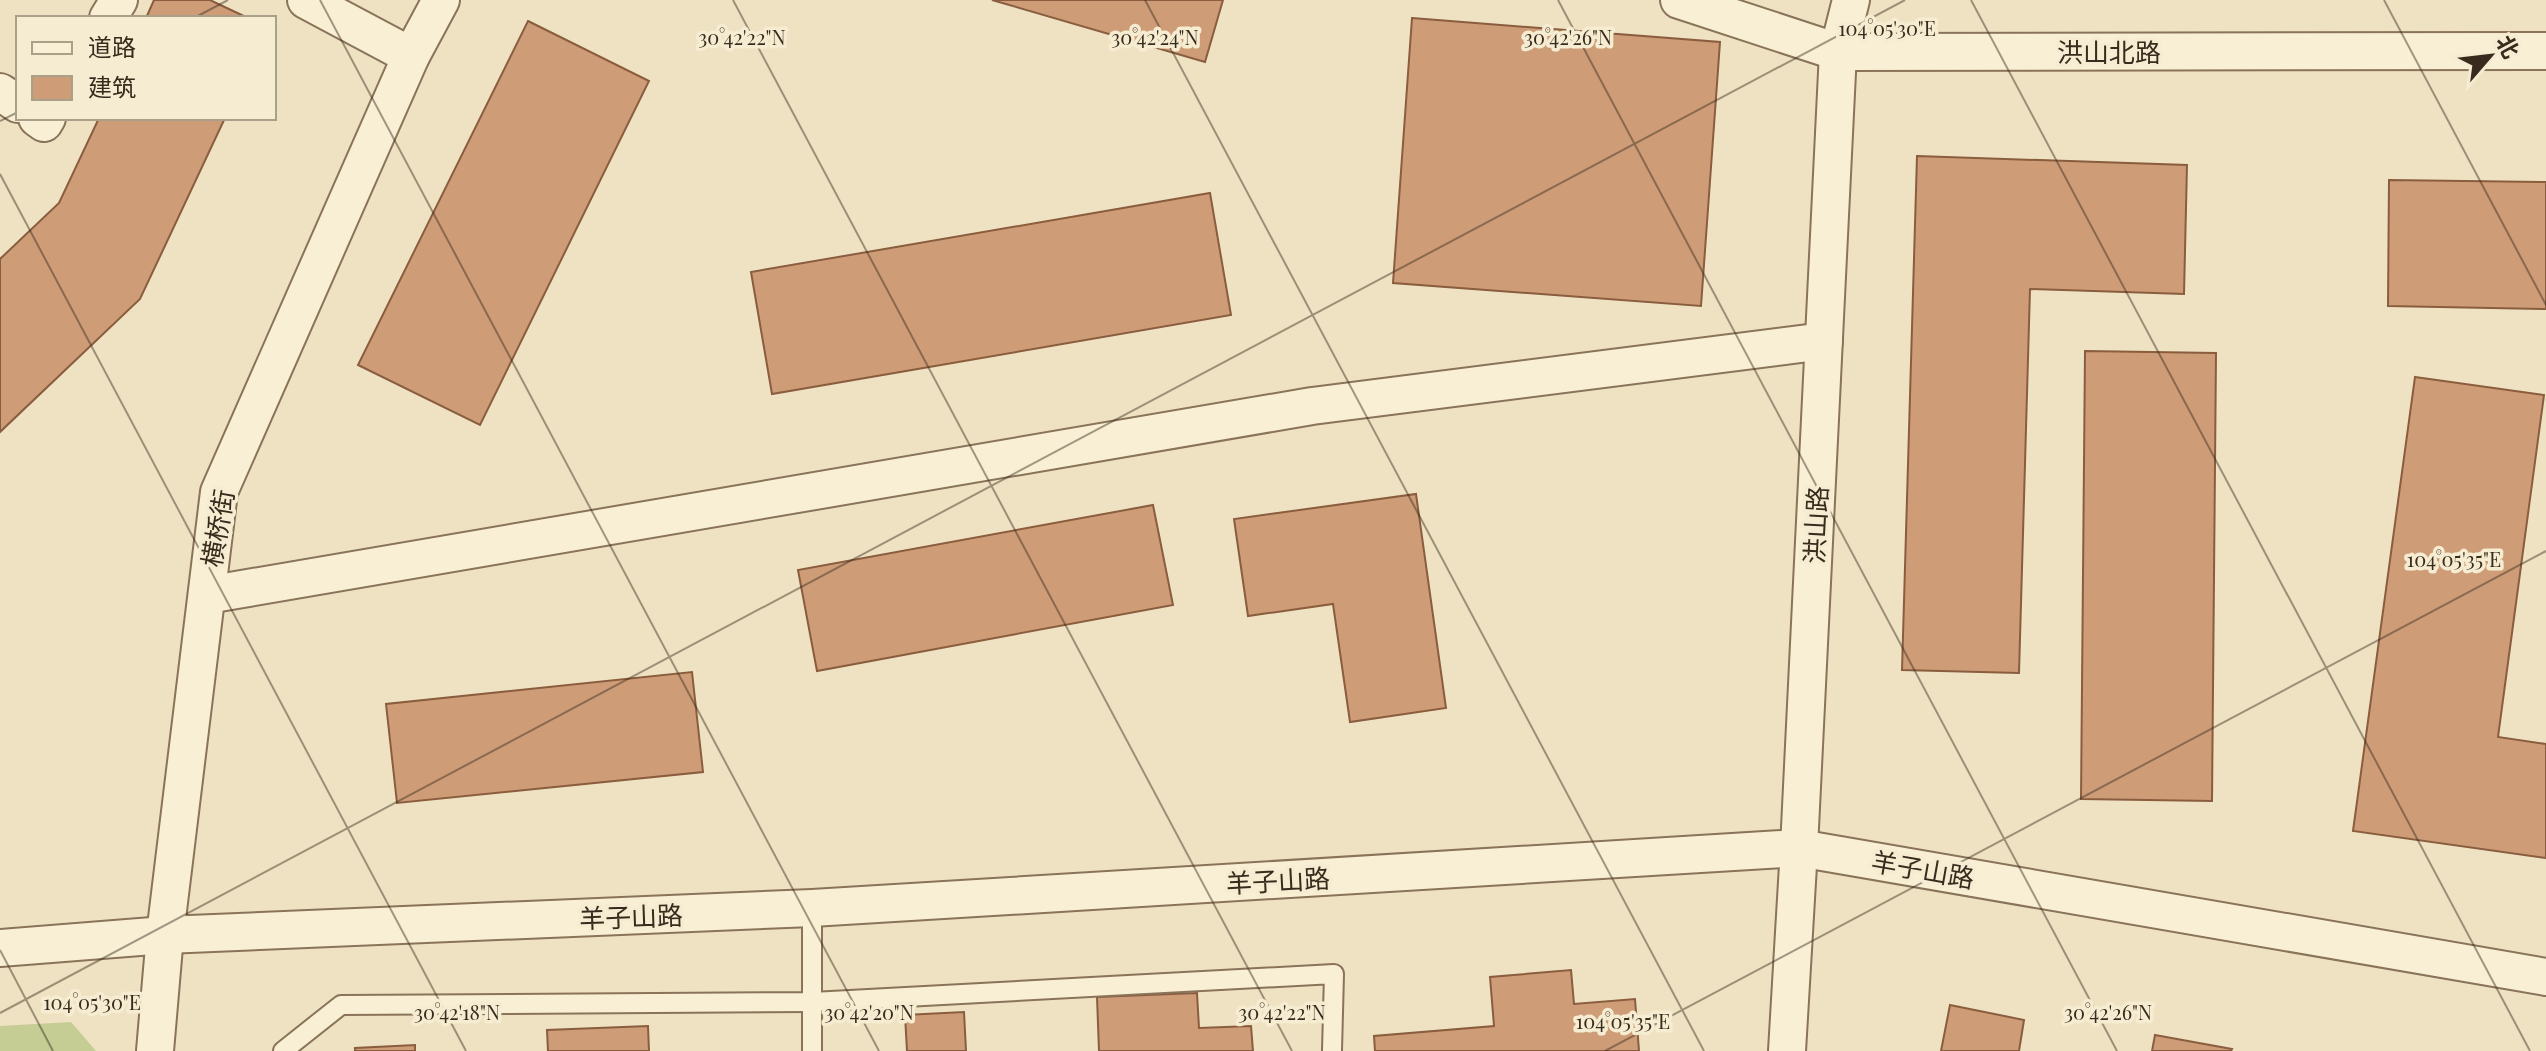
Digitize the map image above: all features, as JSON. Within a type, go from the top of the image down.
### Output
[{"type":"street","points":[[306,0],[411,56]]},
{"type":"street","name":"横桥街","points":[[155,1051],[165,935],[219,492],[411,56],[441,0]]},
{"type":"street","name":"洪山北路","points":[[1679,0],[1838,52],[2546,51]]},
{"type":"street","name":"洪山路","points":[[1787,1051],[1838,52],[1851,0]]},
{"type":"street","points":[[207,595],[1312,406],[1824,341]]},
{"type":"street","name":"羊子山路","points":[[0,948],[165,935],[812,908],[1799,848],[2546,977]]},
{"type":"lane","points":[[812,908],[812,1051]]},
{"type":"lane","points":[[283,1051],[341,1005],[812,1002],[1334,974],[1332,1051]]},
{"type":"green space","points":[[71,1022],[96,1051],[0,1051],[0,1026]]},
{"type":"building","points":[[154,0],[210,0],[244,16],[147,16]]},
{"type":"building","points":[[992,0],[1223,0],[1205,62]]},
{"type":"building","points":[[1412,18],[1720,42],[1701,306],[1393,283]]},
{"type":"building","points":[[528,21],[649,81],[480,425],[358,365]]},
{"type":"building","points":[[98,120],[224,120],[140,299],[0,432],[0,259],[59,203]]},
{"type":"building","points":[[1917,156],[2187,165],[2184,294],[2030,289],[2019,673],[1902,670]]},
{"type":"building","points":[[2389,180],[2546,182],[2546,309],[2388,306]]},
{"type":"building","points":[[1210,193],[1231,315],[772,394],[751,272]]},
{"type":"building","points":[[2085,351],[2216,353],[2212,801],[2081,799]]},
{"type":"building","points":[[2415,377],[2544,395],[2498,737],[2546,744],[2546,858],[2353,831]]},
{"type":"building","points":[[1416,494],[1446,708],[1350,722],[1333,604],[1248,616],[1234,519]]},
{"type":"building","points":[[1153,505],[1173,605],[817,671],[798,570]]},
{"type":"building","points":[[692,672],[703,772],[397,803],[386,704]]},
{"type":"building","points":[[1571,970],[1574,1004],[1635,999],[1639,1051],[1375,1051],[1374,1036],[1494,1026],[1490,977]]},
{"type":"building","points":[[1197,993],[1199,1028],[1251,1026],[1253,1051],[1099,1051],[1097,997]]},
{"type":"building","points":[[1950,1005],[2024,1020],[2019,1051],[1941,1051]]},
{"type":"building","points":[[964,1012],[966,1051],[907,1051],[905,1015]]},
{"type":"building","points":[[648,1026],[649,1051],[548,1051],[547,1030]]},
{"type":"building","points":[[2155,1035],[2232,1049],[2152,1051]]},
{"type":"building","points":[[415,1045],[415,1051],[355,1051],[355,1048]]}]
